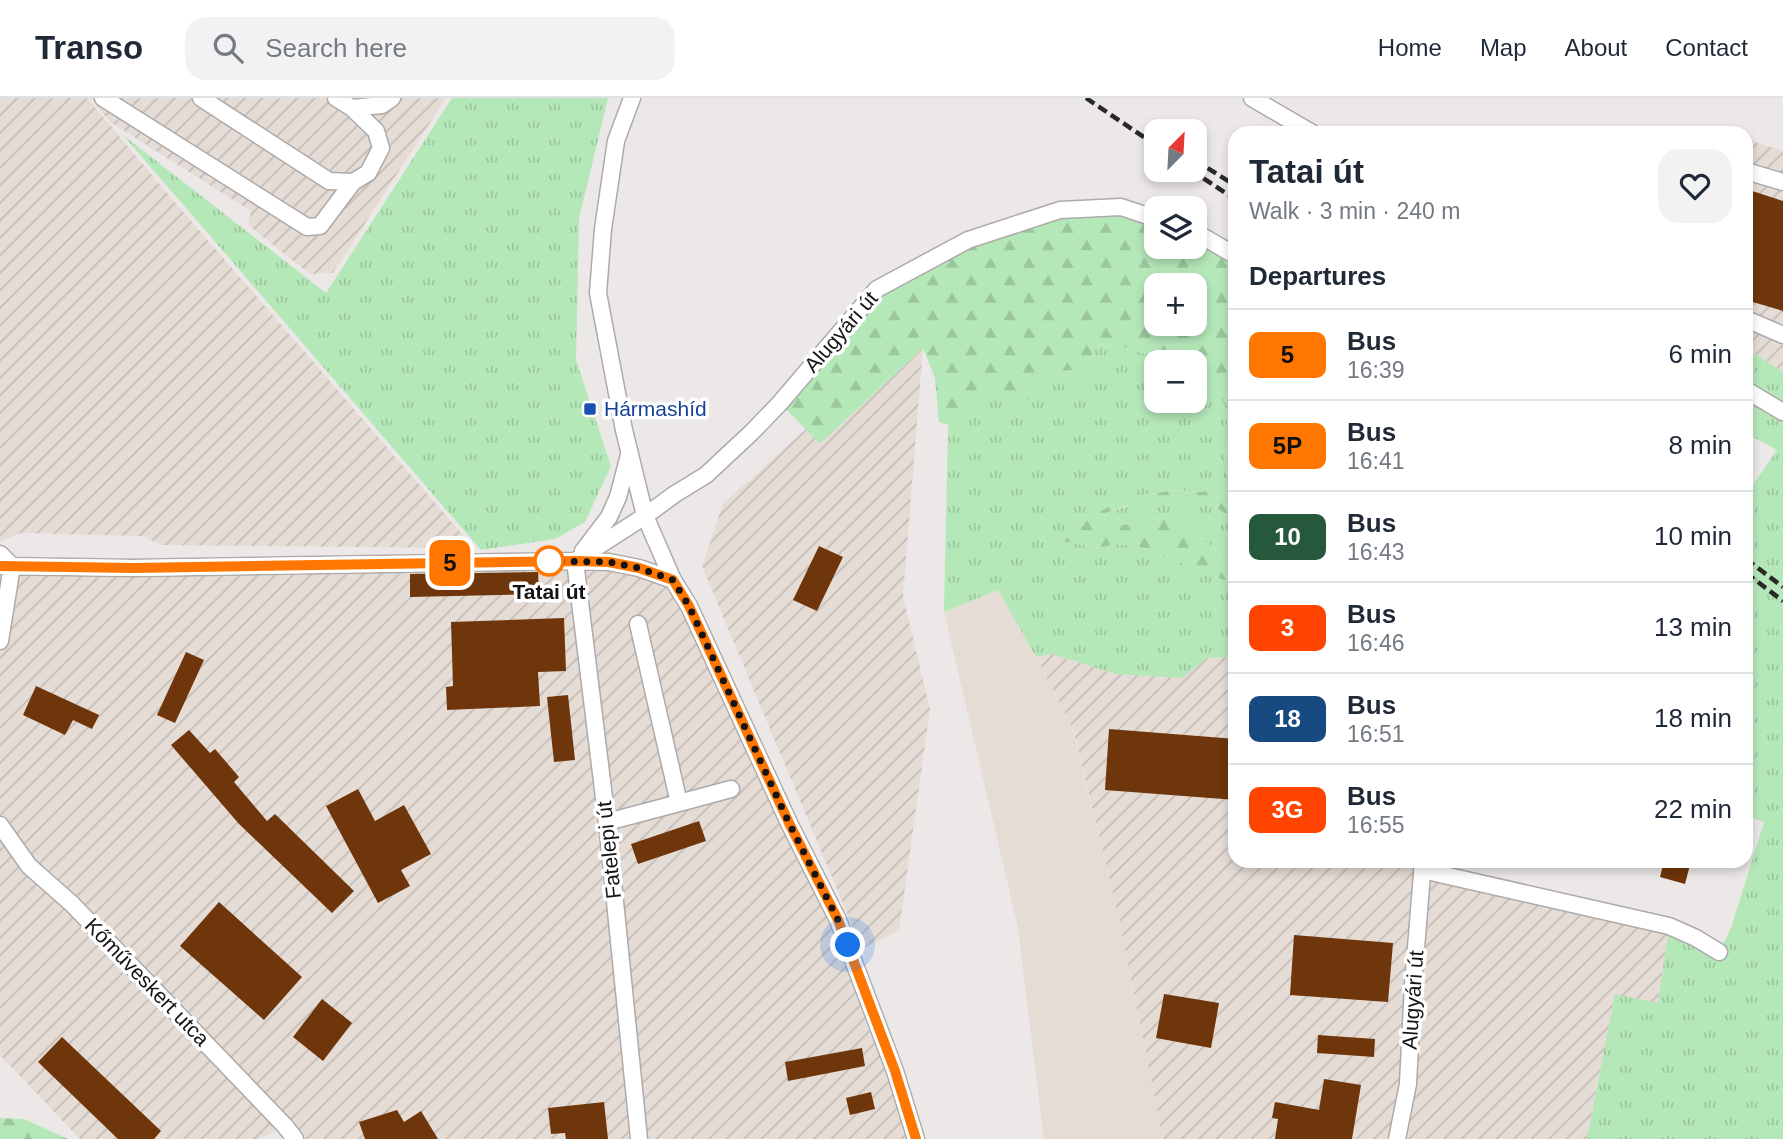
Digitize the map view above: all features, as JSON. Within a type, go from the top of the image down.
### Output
[{"type":"street","points":[[103,98],[307,227],[320,226],[352,182],[368,173],[382,148],[376,131],[352,108],[336,98]]},
{"type":"street","points":[[201,98],[329,181],[352,182]]},
{"type":"street","points":[[352,108],[382,106],[392,98]]},
{"type":"street","points":[[632,98],[615,141],[603,229],[598,293],[624,430],[645,516],[789,823],[838,920],[895,1071],[916,1139]]},
{"type":"street","points":[[1252,98],[1300,126]]},
{"type":"street","points":[[1753,173],[1783,182]]},
{"type":"street","name":"Alugyári út","points":[[576,561],[706,475],[780,403],[877,289],[968,240],[1060,210],[1121,207],[1144,215]]},
{"type":"street","points":[[1207,239],[1228,251]]},
{"type":"street","points":[[1753,322],[1783,335]]},
{"type":"street","points":[[1753,393],[1783,412]]},
{"type":"street","points":[[576,561],[609,517],[618,497],[630,450]]},
{"type":"street","points":[[0,554],[6,566],[0,642]]},
{"type":"street","points":[[6,566],[134,568],[576,561],[609,562],[639,568],[673,580]]},
{"type":"street","name":"Fatelepi út","points":[[576,561],[607,822],[639,1139]]},
{"type":"street","points":[[638,624],[679,803]]},
{"type":"street","points":[[607,822],[732,789]]},
{"type":"street","name":"Kőműveskert utca","points":[[0,825],[29,866],[72,904],[295,1139]]},
{"type":"street","name":"Alugyári út","points":[[1397,1139],[1408,1084],[1423,868]]},
{"type":"street","points":[[1435,868],[1669,926],[1719,952]]},
{"type":"shaded area","points":[[0,98],[87,98],[474,548],[160,545],[143,536],[20,533],[0,542]]},
{"type":"shaded area","points":[[90,98],[446,98],[333,273],[310,274],[248,225],[251,211],[110,122]]},
{"type":"shaded area","points":[[1753,141],[1783,151],[1783,372],[1753,353]]},
{"type":"shaded area","points":[[923,348],[903,596],[930,709],[899,930],[862,949],[702,566],[723,504],[806,429],[821,443]]},
{"type":"shaded area","points":[[575,561],[673,580],[838,920],[916,1139],[291,1139],[285,1126],[259,1139],[80,1139],[0,1055],[0,567]]},
{"type":"shaded area","points":[[998,590],[1072,727],[1120,923],[1163,1139],[1044,1139],[1018,928],[944,612]]},
{"type":"shaded area","points":[[1052,654],[1116,674],[1207,658],[1228,657],[1228,868],[1422,868],[1669,926],[1658,1003],[1615,995],[1587,1139],[1163,1139],[1120,923],[1073,728],[1036,657]]},
{"type":"green space","points":[[452,98],[608,98],[579,219],[576,360],[611,466],[585,522],[555,539],[481,550],[123,135],[326,293]]},
{"type":"green space","points":[[1121,207],[1144,215],[1144,259],[1207,259],[1207,239],[1228,252],[1228,430],[1225,405],[1213,385],[1207,381],[1207,350],[1144,350],[1144,353],[1118,345],[1095,346],[1086,375],[1070,370],[1040,375],[1035,394],[1019,407],[989,394],[962,403],[948,425],[939,422],[935,378],[923,348],[820,444],[780,403],[877,289],[925,262],[1060,210]]},
{"type":"green space","points":[[1118,345],[1144,353],[1144,413],[1207,413],[1207,381],[1213,385],[1225,405],[1228,443],[1224,461],[1225,487],[1202,492],[1176,490],[1130,497],[1101,511],[1064,536],[1035,538],[1045,542],[1069,542],[1098,548],[1115,544],[1137,546],[1228,579],[1228,657],[1207,658],[1182,678],[1116,674],[1052,654],[1036,657],[998,590],[944,612],[948,426],[961,403],[989,394],[1035,394],[1040,375],[1070,370],[1086,375],[1095,346]]},
{"type":"green space","points":[[1753,353],[1783,372],[1783,1139],[1587,1139],[1615,994],[1658,1003],[1669,926],[1720,952],[1732,925],[1750,868],[1753,868],[1753,857],[1764,822],[1753,818],[1753,485],[1777,450],[1753,437]]},
{"type":"green space","points":[[1228,443],[1228,515],[1194,494],[1132,501],[1106,513],[1104,520],[1126,525],[1161,517],[1185,520],[1202,539],[1228,559],[1228,579],[1137,546],[1115,544],[1098,548],[1031,538],[1064,536],[1101,511],[1129,497],[1176,490],[1202,492],[1224,487],[1224,461]]},
{"type":"green space","points":[[1194,494],[1228,515],[1228,559],[1202,539],[1184,520],[1161,517],[1119,525],[1104,521],[1106,513],[1127,506],[1132,501]]},
{"type":"green space","points":[[0,1118],[24,1119],[68,1139],[0,1139]]},
{"type":"building","points":[[1753,191],[1783,201],[1783,311],[1753,302]]},
{"type":"building","points":[[819,546],[843,557],[817,611],[793,600]]},
{"type":"building","points":[[538,572],[539,594],[410,597],[410,574]]},
{"type":"building","points":[[564,618],[566,671],[538,672],[540,706],[447,710],[446,687],[453,686],[451,622]]},
{"type":"building","points":[[186,652],[204,660],[175,723],[157,715]]},
{"type":"building","points":[[36,686],[99,715],[92,729],[73,720],[65,735],[23,715]]},
{"type":"building","points":[[568,695],[575,760],[554,762],[547,697]]},
{"type":"building","points":[[1109,729],[1228,738],[1228,799],[1105,790]]},
{"type":"building","points":[[189,730],[210,753],[215,749],[239,777],[234,782],[267,821],[275,814],[354,891],[332,913],[239,824],[171,745]]},
{"type":"building","points":[[358,789],[375,821],[404,805],[431,854],[401,870],[410,886],[378,903],[326,806]]},
{"type":"building","points":[[699,821],[706,841],[638,864],[631,844]]},
{"type":"building","points":[[1662,868],[1689,868],[1685,884],[1660,877]]},
{"type":"building","points":[[219,902],[302,977],[264,1020],[180,946]]},
{"type":"building","points":[[1294,935],[1393,943],[1388,1002],[1290,995]]},
{"type":"building","points":[[1164,994],[1219,1003],[1211,1048],[1156,1038]]},
{"type":"building","points":[[322,999],[352,1023],[323,1061],[293,1037]]},
{"type":"building","points":[[1318,1035],[1375,1039],[1374,1057],[1317,1053]]},
{"type":"building","points":[[62,1037],[161,1131],[154,1139],[118,1139],[38,1062]]},
{"type":"building","points":[[862,1048],[865,1066],[788,1081],[785,1062]]},
{"type":"building","points":[[1324,1079],[1361,1085],[1352,1139],[1275,1139],[1278,1119],[1272,1118],[1275,1102],[1319,1110]]},
{"type":"building","points":[[871,1092],[875,1109],[850,1115],[846,1098]]},
{"type":"building","points":[[604,1102],[608,1139],[566,1139],[565,1133],[551,1134],[548,1108]]},
{"type":"building","points":[[397,1110],[404,1122],[421,1111],[438,1139],[365,1139],[359,1122]]},
{"type":"railway","points":[[1086,98],[1144,137]]},
{"type":"railway","points":[[1208,168],[1228,181]]},
{"type":"railway","points":[[1208,181],[1228,195]]},
{"type":"railway","points":[[1753,564],[1783,587]]},
{"type":"railway","points":[[1753,578],[1783,601]]},
{"type":"bus line","name":"5","points":[[0,566],[134,568],[576,561],[609,562],[639,568],[673,580],[689,606],[789,823],[838,920],[895,1071],[916,1139]]},
{"type":"place","name":"Hármashíd","points":[[590,409]]},
{"type":"place","name":"Tatai út","points":[[549,561]]},
{"type":"route","points":[[549,561],[609,562],[639,568],[673,580],[689,606],[848,945]]}]
